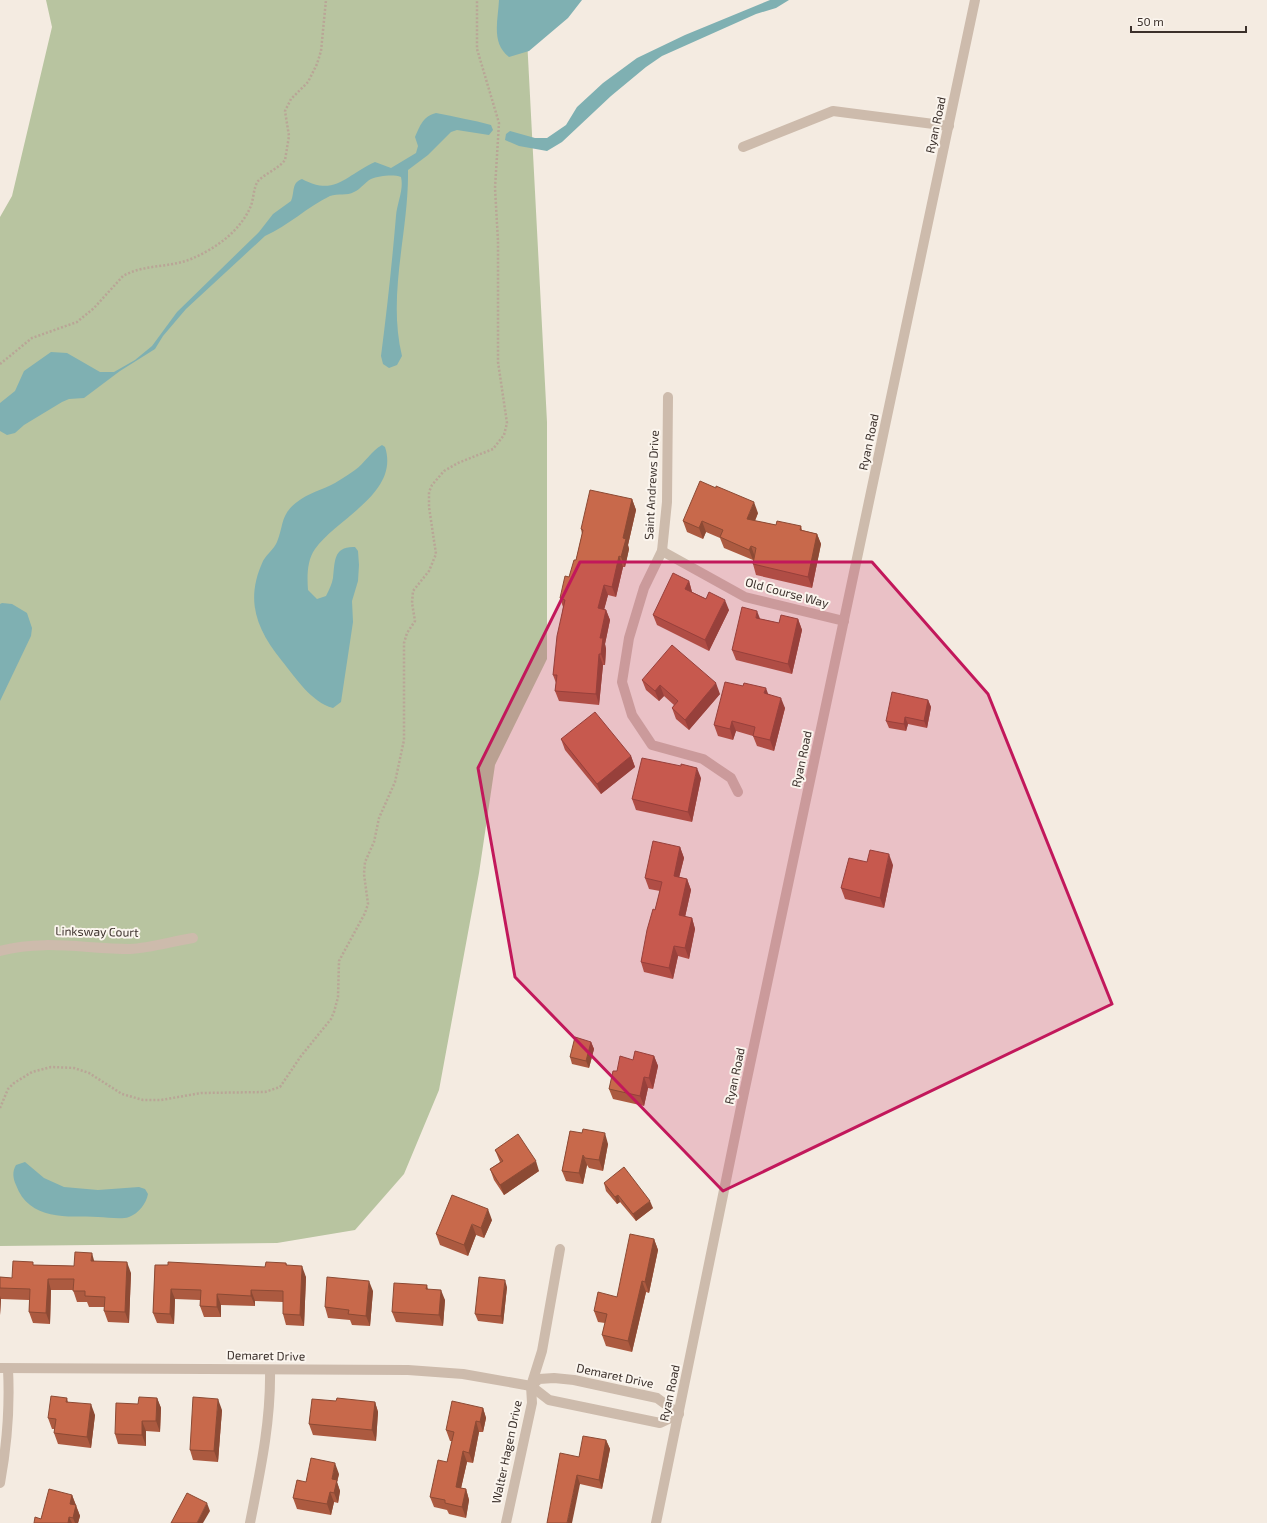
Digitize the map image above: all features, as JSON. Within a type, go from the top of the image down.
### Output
[{"type":"street","name":"Ryan Road","points":[[656,1523],[975,0]]},
{"type":"street","points":[[743,147],[833,111],[949,126]]},
{"type":"street","name":"Saint Andrews Drive","points":[[668,397],[667,502],[662,551],[644,588],[629,638],[622,682],[632,715],[652,745],[703,759],[731,778],[738,792]]},
{"type":"street","name":"Old Course Way","points":[[662,551],[745,597],[844,621]]},
{"type":"street","name":"Linksway Court","points":[[0,951],[20,946],[57,944],[131,949],[193,938]]},
{"type":"street","name":"Walter Hagen Drive","points":[[506,1523],[532,1402],[531,1386],[542,1351],[560,1248]]},
{"type":"street","points":[[0,1483],[8,1430],[10,1398],[4,1369]]},
{"type":"street","name":"Demaret Drive","points":[[4,1369],[408,1370],[463,1374],[531,1386],[549,1400],[660,1423],[678,1414],[657,1398],[574,1380],[554,1378],[539,1380],[531,1386]]},
{"type":"street","points":[[250,1523],[266,1443],[269,1415],[270,1370]]},
{"type":"path","points":[[0,364],[32,338],[77,322],[87,315],[123,276],[136,270],[189,260],[211,249],[229,236],[238,226],[250,208],[258,182],[285,160],[289,136],[285,111],[291,100],[308,82],[317,64],[321,51],[326,0]]},
{"type":"path","points":[[0,1108],[8,1089],[14,1083],[32,1072],[51,1068],[74,1068],[89,1073],[122,1094],[143,1100],[161,1100],[201,1093],[251,1093],[276,1089],[283,1084],[301,1056],[331,1019],[338,997],[339,962],[365,913],[368,904],[364,862],[374,842],[379,818],[395,782],[402,755],[404,740],[404,642],[407,633],[415,621],[412,603],[413,591],[429,571],[435,559],[436,549],[429,507],[430,492],[435,480],[444,471],[458,463],[493,449],[504,436],[507,423],[498,362],[498,241],[495,188],[499,123],[478,49],[477,0]]},
{"type":"highlighted area","points":[[580,562],[872,562],[988,694],[1112,1004],[723,1191],[515,977],[478,768]]},
{"type":"green space","points":[[46,0],[525,0],[547,422],[547,659],[495,765],[479,873],[439,1090],[404,1174],[355,1230],[277,1243],[0,1246],[0,217],[12,196],[52,27]]},
{"type":"water","points":[[499,0],[582,0],[568,18],[529,51],[509,57],[503,51],[498,38],[497,24]]},
{"type":"water","points":[[770,0],[789,0],[776,8],[756,14],[662,56],[646,67],[611,96],[562,142],[547,151],[519,146],[505,140],[506,134],[510,131],[535,138],[547,138],[566,125],[577,107],[603,83],[637,58],[685,35]]},
{"type":"water","points":[[436,113],[491,125],[493,130],[489,135],[457,130],[451,132],[428,155],[408,170],[397,310],[398,333],[402,356],[397,365],[389,368],[383,364],[381,356],[396,216],[402,182],[401,177],[398,176],[382,176],[371,179],[359,189],[351,193],[330,196],[322,200],[282,227],[265,236],[186,309],[163,336],[155,349],[120,371],[84,398],[69,399],[62,402],[24,425],[15,433],[7,435],[0,431],[0,403],[15,391],[24,371],[51,352],[67,353],[100,372],[114,372],[135,360],[152,346],[177,312],[259,232],[273,214],[291,201],[296,183],[302,179],[313,184],[323,186],[332,185],[348,178],[375,162],[391,168],[416,153],[418,146],[415,137],[422,122],[428,116]]},
{"type":"water","points":[[382,445],[385,447],[387,463],[383,478],[375,491],[364,504],[325,538],[312,553],[309,563],[308,590],[317,599],[326,596],[328,592],[333,580],[336,556],[339,552],[348,547],[355,547],[358,551],[358,581],[352,601],[353,622],[341,702],[333,708],[318,701],[304,689],[273,649],[260,626],[256,614],[254,601],[255,589],[263,561],[276,545],[283,520],[288,511],[306,496],[335,483],[355,470]]},
{"type":"water","points":[[0,604],[12,604],[27,613],[32,628],[31,636],[0,701]]},
{"type":"water","points":[[25,1162],[44,1178],[64,1187],[98,1190],[139,1187],[145,1189],[148,1194],[147,1198],[139,1211],[125,1218],[74,1217],[40,1211],[30,1205],[22,1197],[14,1180],[13,1175],[16,1165]]},
{"type":"building","points":[[700,481],[754,502],[747,519],[776,525],[777,521],[801,526],[800,530],[817,534],[808,577],[753,564],[756,548],[751,546],[749,550],[720,537],[723,530],[702,521],[699,528],[683,521]]},
{"type":"building","points":[[590,490],[632,499],[623,538],[626,539],[621,557],[619,556],[612,587],[604,585],[598,608],[606,610],[600,638],[603,638],[601,654],[599,654],[596,694],[555,691],[557,675],[553,675],[557,636],[565,600],[560,598],[565,576],[569,577],[574,560],[576,560]]},
{"type":"building","points":[[673,573],[689,581],[685,589],[706,599],[709,592],[725,600],[705,640],[653,615]]},
{"type":"building","points":[[742,607],[757,611],[756,618],[779,623],[781,615],[798,619],[788,664],[732,650]]},
{"type":"building","points":[[672,645],[716,683],[685,720],[672,708],[678,701],[660,685],[655,691],[642,680]]},
{"type":"building","points":[[725,682],[743,686],[744,683],[766,688],[764,693],[781,698],[770,740],[753,736],[755,727],[732,721],[730,729],[714,725]]},
{"type":"building","points":[[892,692],[928,700],[924,721],[905,717],[904,724],[886,721]]},
{"type":"building","points":[[595,712],[631,756],[597,784],[561,739]]},
{"type":"building","points":[[642,758],[697,768],[688,812],[632,799]]},
{"type":"building","points":[[653,841],[680,847],[674,876],[687,879],[679,915],[692,918],[685,948],[674,946],[669,968],[641,962],[647,930],[653,909],[655,910],[662,882],[645,878]]},
{"type":"building","points":[[870,850],[889,854],[880,898],[841,888],[849,858],[867,862]]},
{"type":"building","points":[[575,1037],[591,1042],[586,1061],[570,1057]]},
{"type":"building","points":[[635,1051],[654,1056],[649,1078],[644,1077],[640,1096],[609,1089],[613,1071],[617,1071],[620,1056],[633,1060]]},
{"type":"building","points":[[583,1129],[605,1133],[599,1160],[585,1158],[583,1155],[579,1173],[562,1171],[570,1131],[582,1133]]},
{"type":"building","points":[[518,1134],[536,1161],[500,1185],[490,1169],[503,1161],[495,1150]]},
{"type":"building","points":[[624,1167],[650,1201],[633,1214],[618,1195],[615,1197],[604,1183]]},
{"type":"building","points":[[452,1195],[488,1209],[481,1228],[472,1224],[464,1245],[436,1234]]},
{"type":"building","points":[[630,1234],[654,1239],[645,1282],[642,1281],[628,1341],[602,1335],[607,1314],[594,1311],[598,1292],[617,1297]]},
{"type":"building","points":[[75,1252],[92,1253],[91,1261],[127,1262],[125,1312],[104,1311],[105,1297],[85,1296],[85,1291],[73,1291],[74,1279],[48,1279],[46,1313],[29,1312],[30,1289],[0,1288],[0,1277],[12,1278],[13,1261],[33,1262],[33,1265],[74,1266]]},
{"type":"building","points":[[168,1262],[265,1267],[266,1262],[286,1263],[286,1265],[302,1266],[300,1315],[283,1314],[283,1291],[251,1290],[251,1296],[217,1294],[217,1307],[200,1306],[201,1290],[171,1289],[170,1314],[153,1313],[155,1265],[168,1265]]},
{"type":"building","points":[[327,1277],[369,1281],[366,1316],[348,1314],[349,1310],[325,1307]]},
{"type":"building","points":[[479,1277],[505,1280],[501,1316],[475,1314]]},
{"type":"building","points":[[394,1283],[427,1285],[426,1289],[441,1290],[439,1315],[392,1312]]},
{"type":"building","points":[[51,1396],[67,1398],[66,1402],[91,1404],[87,1437],[54,1433],[56,1419],[48,1418]]},
{"type":"building","points":[[139,1397],[157,1398],[156,1421],[142,1421],[142,1435],[115,1434],[116,1403],[138,1404]]},
{"type":"building","points":[[193,1397],[218,1399],[214,1451],[190,1450]]},
{"type":"building","points":[[337,1398],[375,1402],[372,1430],[309,1424],[312,1399],[336,1401]]},
{"type":"building","points":[[452,1401],[483,1408],[480,1422],[476,1421],[469,1453],[463,1451],[456,1487],[466,1489],[462,1507],[445,1503],[445,1500],[430,1497],[438,1460],[447,1462],[454,1432],[446,1430]]},
{"type":"building","points":[[583,1436],[606,1440],[599,1480],[577,1475],[567,1523],[547,1523],[560,1453],[579,1457]]},
{"type":"building","points":[[311,1458],[335,1463],[332,1479],[337,1480],[334,1493],[330,1492],[327,1504],[293,1498],[297,1480],[306,1482]]},
{"type":"building","points":[[49,1489],[72,1495],[70,1504],[76,1505],[73,1518],[69,1517],[68,1523],[34,1523],[35,1517],[41,1519]]},
{"type":"building","points":[[187,1493],[207,1503],[197,1523],[171,1523]]}]
